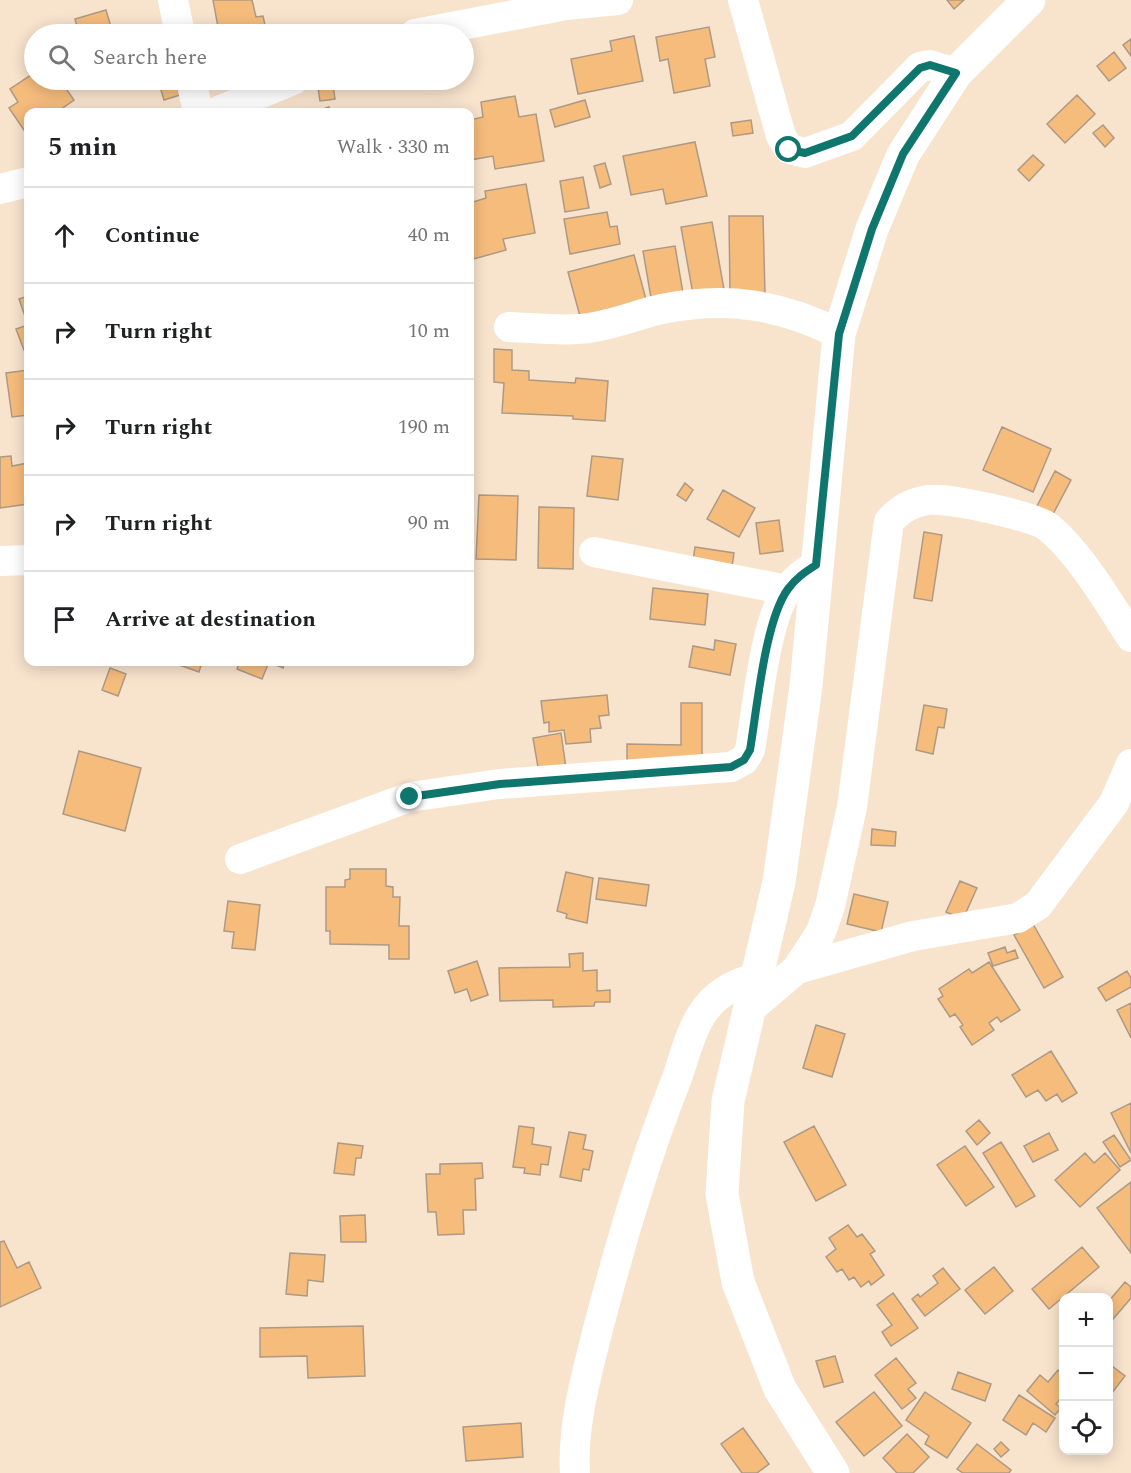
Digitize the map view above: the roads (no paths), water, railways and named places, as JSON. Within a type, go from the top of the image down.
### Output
[{"type":"street","points":[[173,0],[178,24]]},
{"type":"street","points":[[467,24],[566,5],[618,0]]},
{"type":"street","points":[[743,0],[781,136],[789,150],[805,153],[852,136],[920,68],[930,65],[956,73]]},
{"type":"street","points":[[833,1473],[780,1389],[738,1282],[722,1194],[728,1101],[779,882],[806,686],[839,334],[872,229],[903,154],[956,73],[1029,0]]},
{"type":"street","points":[[192,90],[197,108]]},
{"type":"street","points":[[226,108],[269,90]]},
{"type":"street","points":[[0,189],[24,183]]},
{"type":"street","points":[[508,327],[594,328],[663,309],[711,304],[763,305],[805,317],[839,334]]},
{"type":"street","points":[[797,969],[820,932],[830,906],[852,807],[889,521],[904,506],[931,499],[1017,514],[1047,526],[1092,577],[1131,637]]},
{"type":"street","points":[[594,552],[787,590]]},
{"type":"street","points":[[0,561],[24,560]]},
{"type":"street","points":[[240,859],[410,797],[500,784],[731,767],[744,760],[750,750],[774,615],[787,590],[798,576],[816,565]]},
{"type":"street","points":[[754,993],[797,969],[913,936],[1018,918],[1038,905],[1114,802],[1131,764]]},
{"type":"street","points":[[575,1473],[573,1447],[588,1370],[613,1270],[659,1123],[701,1015],[724,991],[738,982],[754,993]]}]
